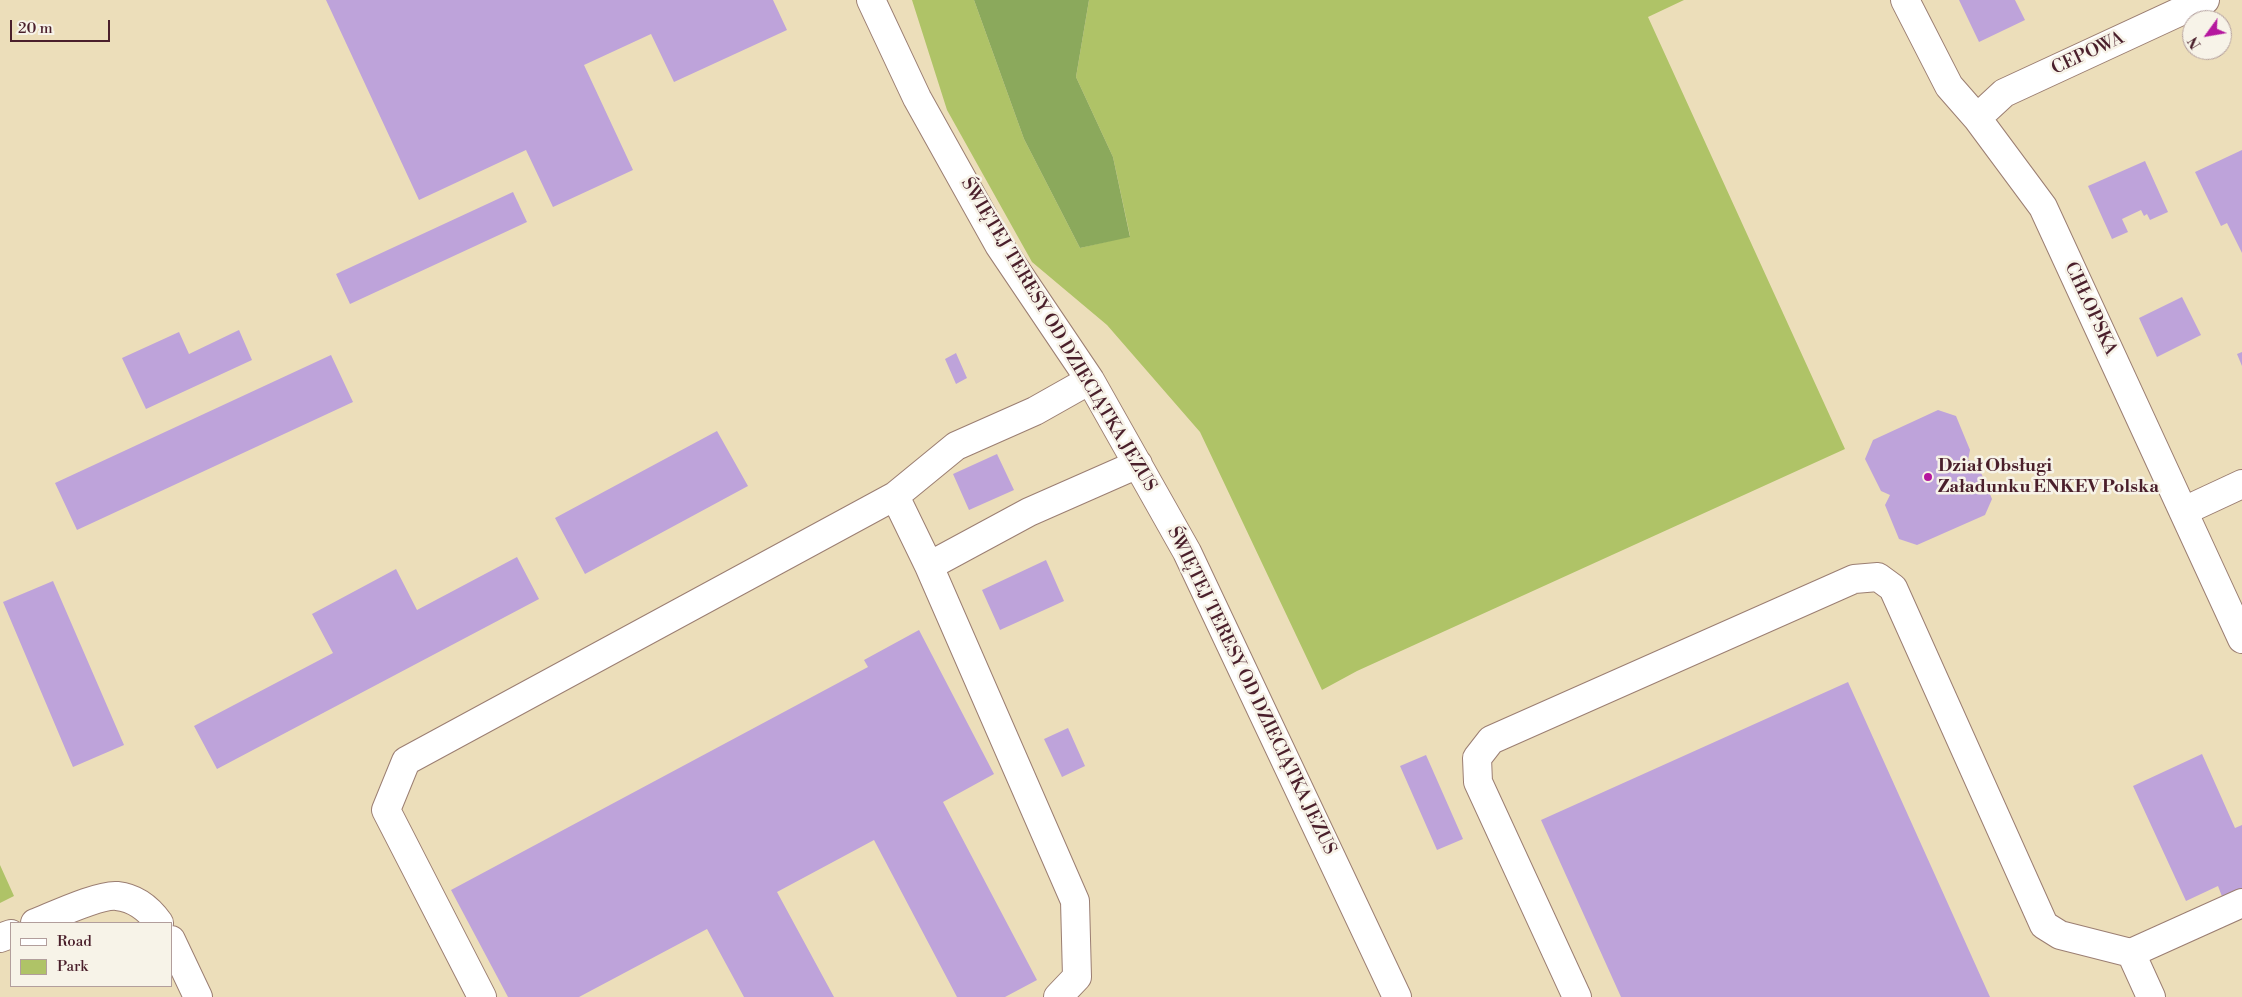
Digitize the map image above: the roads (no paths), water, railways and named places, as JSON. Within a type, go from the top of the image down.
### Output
[{"type":"street","name":"ŚWIĘTEJ TERESY OD DZIECIĄTKA JEZUS","points":[[871,0],[918,98],[999,245],[1090,380],[1187,552],[1397,997]]},
{"type":"street","name":"CHŁOPSKA","points":[[1905,0],[1949,86],[1977,118],[2043,207],[2242,639]]},
{"type":"street","name":"CEPOWA","points":[[1977,118],[2004,93],[2205,0]]},
{"type":"street","points":[[482,997],[386,810],[406,761],[895,496],[956,446],[1035,411],[1090,380]]},
{"type":"street","points":[[929,566],[1029,512],[1138,464]]},
{"type":"street","points":[[2184,511],[2242,484]]},
{"type":"street","points":[[895,496],[929,566],[1075,901],[1077,976],[1058,997]]},
{"type":"street","points":[[1577,997],[1478,782],[1477,758],[1491,740],[1854,579],[1878,577],[1893,588],[2044,925],[2060,934],[2131,953],[2242,903]]},
{"type":"street","points":[[37,922],[79,904],[116,895],[140,903],[158,922]]},
{"type":"street","points":[[172,942],[198,997]]},
{"type":"street","points":[[2131,953],[2151,997]]},
{"type":"place","name":"Dział Obsługi Załadunku ENKEV Polska","points":[[1928,477]]}]
